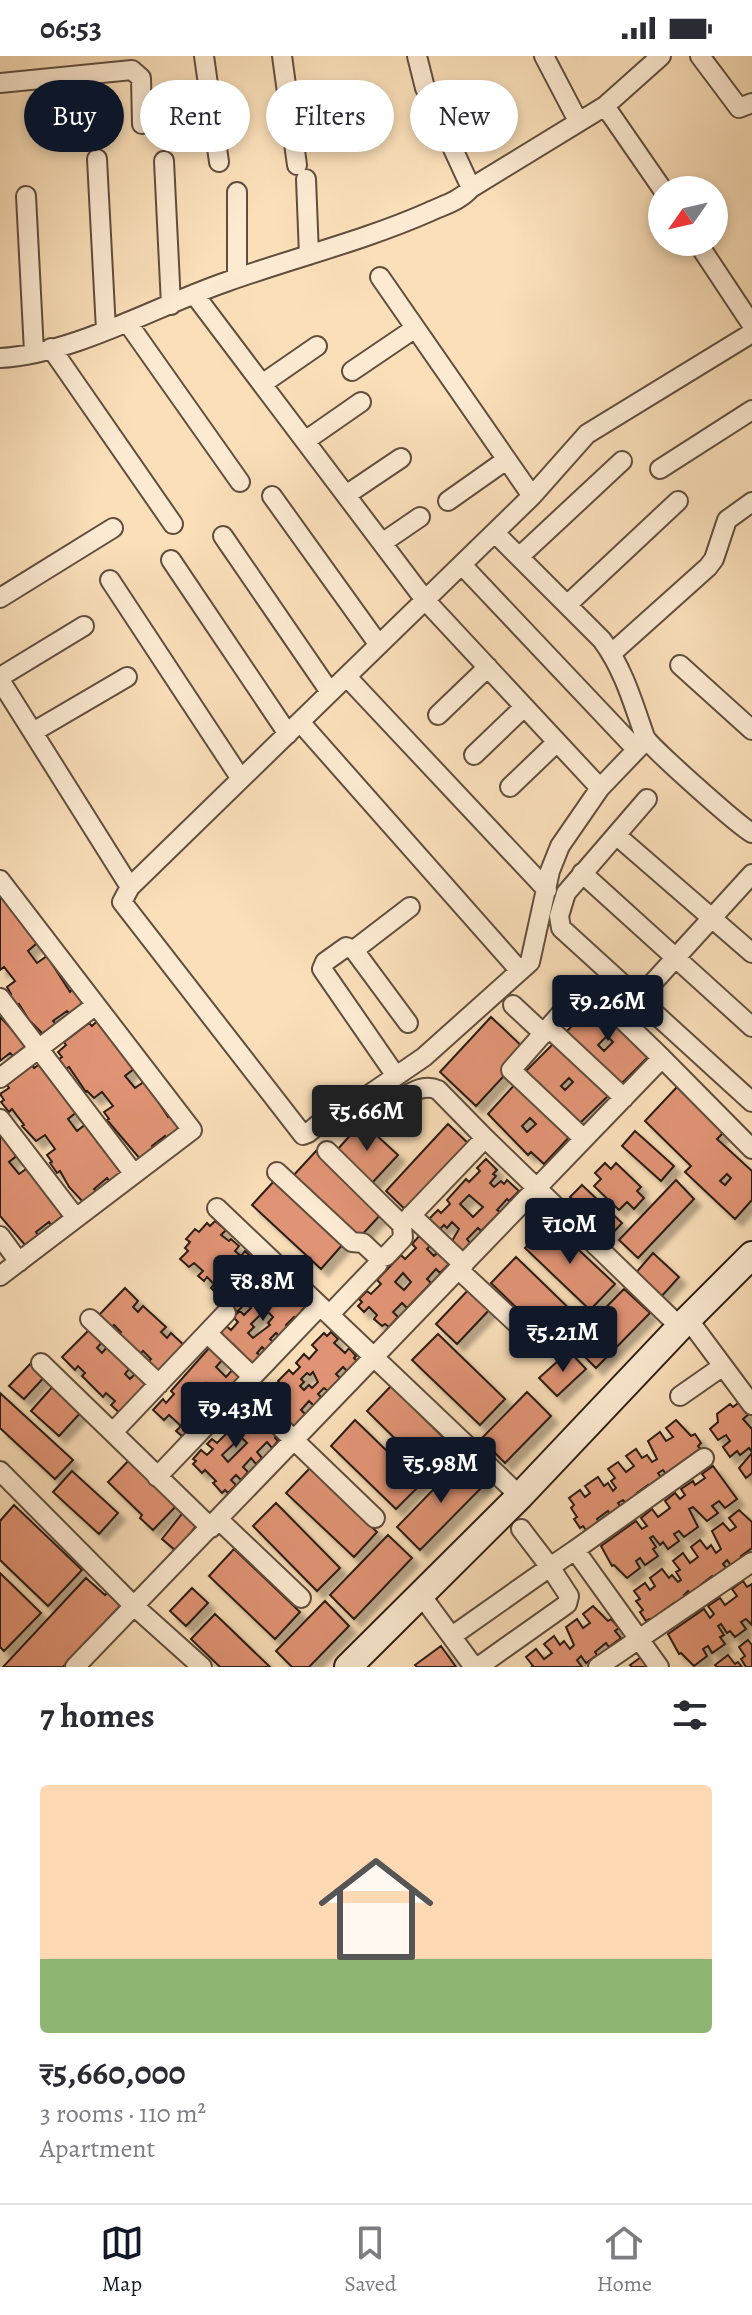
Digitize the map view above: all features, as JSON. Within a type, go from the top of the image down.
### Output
[{"type":"street","points":[[204,56],[219,162]]},
{"type":"street","points":[[282,56],[285,80]]},
{"type":"street","points":[[417,56],[425,88],[471,188]]},
{"type":"street","points":[[544,56],[578,121]]},
{"type":"street","points":[[0,358],[43,350],[106,330],[237,278],[409,220],[464,197],[471,188],[605,106],[661,56]]},
{"type":"street","points":[[700,56],[739,108],[752,103]]},
{"type":"street","points":[[0,83],[132,70],[141,80]]},
{"type":"street","points":[[605,106],[653,176]]},
{"type":"street","points":[[297,152],[309,255]]},
{"type":"street","points":[[97,159],[106,330]]},
{"type":"street","points":[[164,161],[171,305]]},
{"type":"street","points":[[237,192],[237,278]]},
{"type":"street","points":[[26,196],[43,350],[173,524]]},
{"type":"street","points":[[706,256],[752,325]]},
{"type":"street","points":[[380,277],[532,496]]},
{"type":"street","points":[[194,294],[425,600],[600,788]]},
{"type":"street","points":[[127,322],[240,482]]},
{"type":"street","points":[[352,371],[414,329]]},
{"type":"street","points":[[495,533],[612,653],[638,713],[641,745],[600,788],[560,846],[530,962],[424,1057],[351,1107],[332,1113],[303,1135],[122,902],[130,887],[495,533],[587,434],[752,333]]},
{"type":"street","points":[[262,384],[317,346]]},
{"type":"street","points":[[305,441],[361,402]]},
{"type":"street","points":[[660,469],[752,410]]},
{"type":"street","points":[[346,495],[401,458]]},
{"type":"street","points":[[448,501],[506,460]]},
{"type":"street","points":[[519,557],[622,461]]},
{"type":"street","points":[[272,496],[379,645]]},
{"type":"street","points":[[567,605],[678,501]]},
{"type":"street","points":[[612,653],[708,567],[714,559],[727,520],[752,502]]},
{"type":"street","points":[[382,543],[420,517]]},
{"type":"street","points":[[0,598],[113,528]]},
{"type":"street","points":[[223,536],[330,692]]},
{"type":"street","points":[[171,560],[294,728],[520,971]]},
{"type":"street","points":[[462,565],[641,745],[752,833]]},
{"type":"street","points":[[110,580],[241,779]]},
{"type":"street","points":[[84,626],[0,678],[130,887]]},
{"type":"street","points":[[680,665],[752,730]]},
{"type":"street","points":[[438,715],[488,667]]},
{"type":"street","points":[[33,732],[127,677]]},
{"type":"street","points":[[347,677],[547,890]]},
{"type":"street","points":[[474,755],[524,707]]},
{"type":"street","points":[[510,787],[557,742]]},
{"type":"street","points":[[647,799],[566,893],[559,916],[561,928],[752,1102]]},
{"type":"street","points":[[616,835],[752,953]]},
{"type":"street","points":[[582,873],[752,1027]]},
{"type":"street","points":[[638,999],[750,878]]},
{"type":"street","points":[[0,880],[192,1130],[0,1276]]},
{"type":"street","points":[[354,950],[410,907]]},
{"type":"street","points":[[396,1076],[323,973],[325,962],[346,947],[354,950],[408,1023]]},
{"type":"street","points":[[584,1139],[511,1070],[572,1001],[591,991],[752,1149]]},
{"type":"street","points":[[0,998],[134,1174]]},
{"type":"street","points":[[0,1078],[96,1005]]},
{"type":"street","points":[[513,1005],[624,1098]]},
{"type":"street","points":[[75,1667],[662,1058]]},
{"type":"street","points":[[376,1125],[413,1091],[432,1087],[438,1090],[538,1189],[684,1323],[751,1403]]},
{"type":"street","points":[[0,1119],[76,1218]]},
{"type":"street","points":[[277,1172],[352,1242],[363,1243],[379,1258],[386,1256],[403,1238],[407,1220],[485,1138]]},
{"type":"street","points":[[327,1151],[462,1267],[529,1335]]},
{"type":"street","points":[[217,1208],[520,1496]]},
{"type":"street","points":[[0,1236],[19,1262]]},
{"type":"street","points":[[348,1667],[520,1496],[752,1255]]},
{"type":"street","points":[[157,1477],[247,1383],[378,1264]]},
{"type":"street","points":[[113,1432],[226,1313]]},
{"type":"street","points":[[90,1319],[159,1384]]},
{"type":"street","points":[[207,1333],[295,1440],[375,1518]]},
{"type":"street","points":[[41,1363],[157,1477],[301,1598]]},
{"type":"street","points":[[680,1396],[723,1366]]},
{"type":"street","points":[[452,1636],[704,1458]]},
{"type":"street","points":[[0,1471],[134,1606],[202,1667]]},
{"type":"street","points":[[421,1595],[476,1667],[567,1604],[569,1596],[521,1529]]},
{"type":"street","points":[[575,1550],[659,1667]]},
{"type":"street","points":[[598,1667],[752,1562]]},
{"type":"building","points":[[0,895],[37,943],[28,951],[37,963],[47,956],[70,992],[73,989],[83,1003],[70,1014],[67,1011],[53,1021],[56,1024],[43,1034],[9,995],[7,987],[15,981],[4,967],[0,970]]},
{"type":"building","points":[[597,1001],[650,1055],[621,1084],[566,1032]],"holes":[[[607,1036],[613,1042],[604,1051],[598,1045]]]},
{"type":"building","points":[[0,1017],[27,1045],[0,1061]]},
{"type":"building","points":[[491,1017],[527,1051],[476,1106],[440,1072]]},
{"type":"building","points":[[98,1020],[135,1068],[125,1076],[135,1088],[145,1081],[168,1117],[171,1114],[181,1129],[152,1146],[154,1149],[141,1160],[107,1120],[104,1112],[113,1106],[102,1092],[94,1098],[86,1092],[69,1067],[66,1069],[59,1059],[62,1057],[58,1052],[66,1045],[64,1042]]},
{"type":"building","points":[[557,1040],[610,1094],[580,1123],[567,1110],[565,1113],[526,1071]],"holes":[[[569,1078],[573,1082],[565,1090],[561,1086]]]},
{"type":"building","points":[[41,1063],[78,1111],[68,1119],[77,1131],[87,1123],[100,1139],[97,1142],[124,1171],[110,1182],[107,1178],[94,1189],[97,1192],[83,1202],[60,1171],[57,1173],[50,1163],[47,1155],[55,1149],[45,1135],[36,1141],[12,1109],[9,1112],[1,1102],[4,1100],[0,1094],[9,1088],[7,1085],[32,1065],[34,1068]]},
{"type":"building","points":[[517,1082],[573,1133],[544,1164],[531,1152],[528,1155],[488,1114]],"holes":[[[530,1118],[536,1124],[527,1132],[522,1126]]]},
{"type":"building","points":[[677,1087],[723,1133],[717,1139],[752,1171],[752,1200],[735,1219],[685,1172],[691,1166],[645,1121]],"holes":[[[727,1174],[731,1178],[725,1185],[720,1181]]]},
{"type":"building","points":[[362,1122],[398,1155],[372,1183],[337,1150]]},
{"type":"building","points":[[448,1124],[473,1148],[410,1214],[386,1191]]},
{"type":"building","points":[[635,1131],[674,1166],[661,1181],[622,1146]]},
{"type":"building","points":[[0,1132],[19,1154],[9,1162],[19,1174],[29,1167],[52,1203],[55,1200],[65,1214],[36,1232],[38,1235],[25,1245],[0,1216]]},
{"type":"building","points":[[316,1151],[383,1212],[358,1239],[292,1177]]},
{"type":"building","points":[[486,1159],[497,1170],[490,1183],[494,1187],[507,1180],[519,1191],[509,1201],[507,1199],[497,1210],[500,1212],[481,1231],[478,1228],[467,1239],[470,1243],[463,1251],[452,1241],[459,1229],[452,1222],[447,1228],[444,1225],[440,1229],[429,1219],[450,1204],[447,1200],[466,1179],[469,1182],[480,1171],[477,1168]],"holes":[[[469,1195],[483,1207],[473,1217],[460,1204]]]},
{"type":"building","points":[[605,1163],[611,1169],[616,1163],[641,1187],[637,1191],[644,1198],[634,1209],[627,1202],[619,1210],[594,1186],[601,1179],[595,1173]]},
{"type":"building","points":[[275,1180],[344,1243],[321,1269],[252,1205]]},
{"type":"building","points":[[676,1180],[694,1199],[638,1258],[619,1240]]},
{"type":"building","points":[[582,1185],[622,1223],[610,1236],[570,1197]]},
{"type":"building","points":[[215,1221],[226,1230],[221,1235],[239,1246],[235,1251],[241,1256],[245,1251],[254,1260],[250,1264],[257,1270],[261,1266],[272,1276],[259,1290],[254,1285],[247,1292],[252,1296],[237,1312],[226,1302],[230,1298],[222,1291],[218,1295],[207,1277],[204,1281],[198,1276],[203,1271],[194,1263],[189,1267],[180,1259],[188,1251],[185,1248],[190,1242],[186,1239],[195,1229],[199,1232],[207,1223],[210,1226]]},
{"type":"building","points":[[549,1222],[615,1284],[590,1310],[525,1248]]},
{"type":"building","points":[[421,1234],[432,1244],[427,1249],[434,1256],[440,1250],[452,1261],[440,1273],[436,1269],[427,1279],[431,1283],[407,1308],[402,1303],[393,1312],[398,1317],[389,1327],[385,1324],[382,1326],[374,1319],[377,1315],[369,1307],[364,1312],[358,1306],[362,1302],[359,1299],[367,1291],[371,1294],[381,1284],[377,1280],[401,1255],[405,1259],[416,1248],[412,1244]],"holes":[[[403,1273],[411,1282],[404,1290],[395,1282]]]},
{"type":"building","points":[[653,1253],[679,1277],[660,1298],[634,1275]]},
{"type":"building","points":[[516,1257],[581,1320],[556,1346],[491,1283]]},
{"type":"building","points":[[277,1278],[288,1288],[279,1298],[286,1305],[295,1296],[306,1306],[302,1310],[306,1314],[298,1322],[294,1317],[286,1325],[291,1330],[282,1339],[276,1333],[270,1339],[276,1345],[268,1353],[262,1347],[257,1353],[263,1358],[255,1366],[252,1363],[248,1367],[239,1358],[243,1354],[233,1344],[229,1348],[221,1339],[224,1336],[220,1331],[225,1325],[231,1330],[238,1322],[233,1317],[240,1311],[244,1315],[251,1308],[246,1304],[253,1296],[258,1302],[267,1293],[262,1288],[271,1279],[274,1282]],"holes":[[[268,1312],[273,1317],[268,1323],[270,1325],[253,1338],[248,1333],[254,1327],[251,1324],[260,1315],[263,1317]]]},
{"type":"building","points":[[471,1287],[492,1307],[457,1344],[436,1324]]},
{"type":"building","points":[[125,1288],[138,1301],[133,1307],[138,1312],[143,1306],[166,1327],[161,1332],[167,1338],[171,1333],[187,1348],[160,1375],[147,1363],[151,1359],[143,1351],[139,1355],[118,1335],[121,1332],[114,1325],[111,1328],[98,1316]]},
{"type":"building","points":[[624,1289],[650,1313],[596,1368],[571,1343]]},
{"type":"building","points":[[89,1330],[102,1342],[97,1348],[102,1353],[107,1347],[129,1369],[125,1374],[130,1379],[135,1374],[150,1389],[124,1417],[111,1405],[115,1401],[106,1393],[103,1397],[82,1376],[85,1373],[78,1366],[75,1370],[62,1357]]},
{"type":"building","points":[[331,1332],[338,1339],[334,1343],[345,1353],[349,1348],[357,1361],[347,1371],[343,1367],[336,1374],[340,1378],[328,1391],[324,1388],[318,1394],[321,1397],[314,1406],[309,1401],[301,1410],[306,1415],[294,1427],[291,1424],[288,1426],[281,1420],[286,1414],[273,1406],[268,1411],[262,1405],[266,1400],[263,1397],[271,1388],[277,1393],[283,1386],[278,1381],[289,1370],[293,1374],[300,1367],[296,1363],[304,1354],[309,1359],[317,1350],[312,1345],[324,1333],[327,1336]],"holes":[[[313,1372],[318,1382],[304,1390],[300,1386],[304,1382],[301,1379],[307,1373],[310,1375]]]},
{"type":"building","points":[[438,1334],[505,1399],[480,1425],[412,1360]]},
{"type":"building","points":[[210,1347],[223,1359],[216,1367],[226,1377],[234,1368],[245,1379],[189,1442],[176,1431],[181,1426],[169,1415],[164,1420],[153,1410],[163,1399],[166,1403],[174,1394],[171,1391]],"holes":[[[206,1383],[211,1388],[202,1405],[198,1402],[191,1410],[186,1405],[193,1397],[189,1393],[196,1386],[200,1389]]]},
{"type":"building","points":[[569,1351],[586,1369],[557,1396],[539,1378]]},
{"type":"building","points":[[35,1359],[49,1372],[24,1399],[9,1386]]},
{"type":"building","points":[[55,1384],[83,1410],[59,1436],[31,1411]]},
{"type":"building","points":[[391,1386],[455,1449],[431,1474],[367,1411]]},
{"type":"building","points":[[527,1392],[551,1416],[505,1463],[481,1439]]},
{"type":"building","points":[[0,1393],[73,1460],[55,1479],[0,1428]]},
{"type":"building","points":[[741,1401],[750,1413],[743,1419],[752,1429],[752,1452],[749,1448],[740,1455],[737,1451],[730,1457],[723,1447],[730,1441],[726,1435],[718,1440],[710,1429],[718,1422],[717,1414],[730,1404],[733,1407]]},
{"type":"building","points":[[251,1405],[260,1414],[255,1420],[264,1429],[270,1423],[279,1433],[275,1438],[278,1441],[272,1448],[267,1442],[257,1452],[262,1458],[256,1464],[251,1458],[243,1467],[248,1472],[241,1480],[236,1475],[231,1480],[236,1485],[228,1493],[225,1490],[222,1493],[205,1470],[202,1473],[193,1464],[196,1461],[193,1459],[201,1450],[207,1455],[213,1449],[207,1444],[212,1439],[217,1443],[226,1434],[222,1429],[227,1424],[231,1428],[242,1418],[237,1413],[243,1407],[246,1409]],"holes":[[[241,1437],[247,1443],[228,1462],[222,1455]]]},
{"type":"building","points":[[355,1420],[421,1484],[396,1509],[331,1446]]},
{"type":"building","points":[[676,1420],[691,1436],[695,1434],[703,1452],[691,1461],[688,1458],[668,1477],[663,1470],[658,1473],[663,1481],[651,1490],[648,1485],[637,1493],[640,1497],[628,1506],[623,1500],[618,1503],[623,1510],[612,1517],[608,1511],[597,1519],[601,1525],[589,1534],[583,1526],[580,1528],[574,1519],[577,1517],[569,1498],[580,1490],[585,1497],[590,1493],[585,1486],[598,1477],[604,1486],[608,1483],[613,1491],[616,1488],[611,1481],[615,1478],[608,1469],[618,1462],[626,1472],[634,1466],[626,1456],[636,1449],[642,1458],[647,1455],[652,1462],[657,1459],[648,1441],[660,1432],[666,1441],[673,1437],[666,1428]]},
{"type":"building","points":[[752,1453],[752,1473],[746,1478],[739,1468]]},
{"type":"building","points":[[132,1457],[179,1503],[153,1530],[108,1482]]},
{"type":"building","points":[[462,1460],[486,1483],[420,1550],[397,1527]]},
{"type":"building","points":[[713,1466],[737,1499],[725,1508],[719,1501],[712,1506],[718,1513],[707,1521],[693,1507],[689,1509],[698,1527],[684,1537],[679,1531],[674,1534],[679,1541],[668,1549],[663,1542],[660,1545],[653,1536],[650,1538],[658,1556],[645,1565],[640,1558],[636,1561],[640,1568],[627,1578],[612,1566],[601,1546],[636,1521],[642,1529],[647,1526],[641,1518],[652,1509],[658,1517],[670,1508],[665,1501],[675,1493],[680,1499],[685,1495],[681,1489],[705,1478],[702,1474]]},
{"type":"building","points":[[310,1468],[377,1532],[354,1557],[286,1493]]},
{"type":"building","points":[[72,1471],[118,1513],[99,1534],[53,1492]]},
{"type":"building","points":[[276,1503],[340,1568],[317,1591],[253,1526]]},
{"type":"building","points":[[14,1505],[82,1570],[48,1606],[0,1560],[0,1521]]},
{"type":"building","points":[[185,1510],[199,1522],[192,1531],[197,1535],[188,1546],[183,1542],[176,1551],[162,1539]]},
{"type":"building","points":[[739,1510],[752,1522],[752,1548],[741,1556],[744,1559],[733,1568],[727,1560],[723,1564],[729,1571],[716,1580],[712,1576],[702,1584],[705,1589],[693,1597],[688,1591],[684,1595],[689,1601],[678,1609],[674,1603],[663,1611],[668,1617],[655,1626],[649,1619],[646,1621],[636,1601],[640,1599],[634,1591],[645,1583],[650,1590],[655,1586],[650,1578],[662,1569],[669,1578],[672,1575],[678,1582],[681,1580],[676,1572],[680,1570],[673,1561],[683,1553],[690,1563],[698,1557],[691,1547],[700,1540],[707,1549],[711,1545],[716,1553],[721,1549],[712,1531],[723,1523],[730,1531],[736,1527],[729,1518]]},
{"type":"building","points":[[388,1535],[412,1558],[354,1619],[330,1595]]},
{"type":"building","points":[[234,1549],[300,1612],[275,1639],[209,1576]]},
{"type":"building","points":[[0,1573],[41,1613],[4,1651],[0,1647]]},
{"type":"building","points":[[86,1578],[105,1595],[108,1592],[122,1604],[63,1667],[3,1667]]},
{"type":"building","points":[[743,1581],[747,1587],[752,1584],[752,1625],[746,1619],[741,1622],[746,1629],[735,1637],[730,1631],[727,1633],[721,1624],[718,1626],[725,1644],[712,1653],[708,1646],[703,1649],[707,1656],[694,1666],[679,1654],[668,1634],[704,1609],[710,1618],[714,1614],[708,1606],[720,1598],[725,1605],[737,1596],[732,1589]]},
{"type":"building","points":[[192,1588],[208,1603],[186,1626],[170,1611]]},
{"type":"building","points":[[325,1601],[349,1626],[309,1667],[292,1667],[276,1651]]},
{"type":"building","points":[[593,1606],[619,1628],[615,1631],[621,1638],[609,1647],[606,1643],[586,1663],[581,1656],[577,1660],[582,1667],[531,1667],[526,1657],[536,1649],[544,1659],[552,1653],[544,1644],[554,1636],[560,1645],[564,1641],[570,1649],[574,1645],[566,1627],[577,1619],[583,1628],[590,1623],[583,1614]]},
{"type":"building","points":[[215,1614],[270,1667],[220,1667],[191,1639]]},
{"type":"building","points":[[748,1640],[752,1645],[752,1667],[746,1667],[741,1659],[745,1656],[739,1647]]},
{"type":"building","points":[[441,1646],[456,1667],[415,1665]]},
{"type":"building","points":[[728,1655],[735,1664],[738,1662],[742,1667],[715,1665]]},
{"type":"building","points":[[641,1657],[649,1667],[630,1665]]}]
